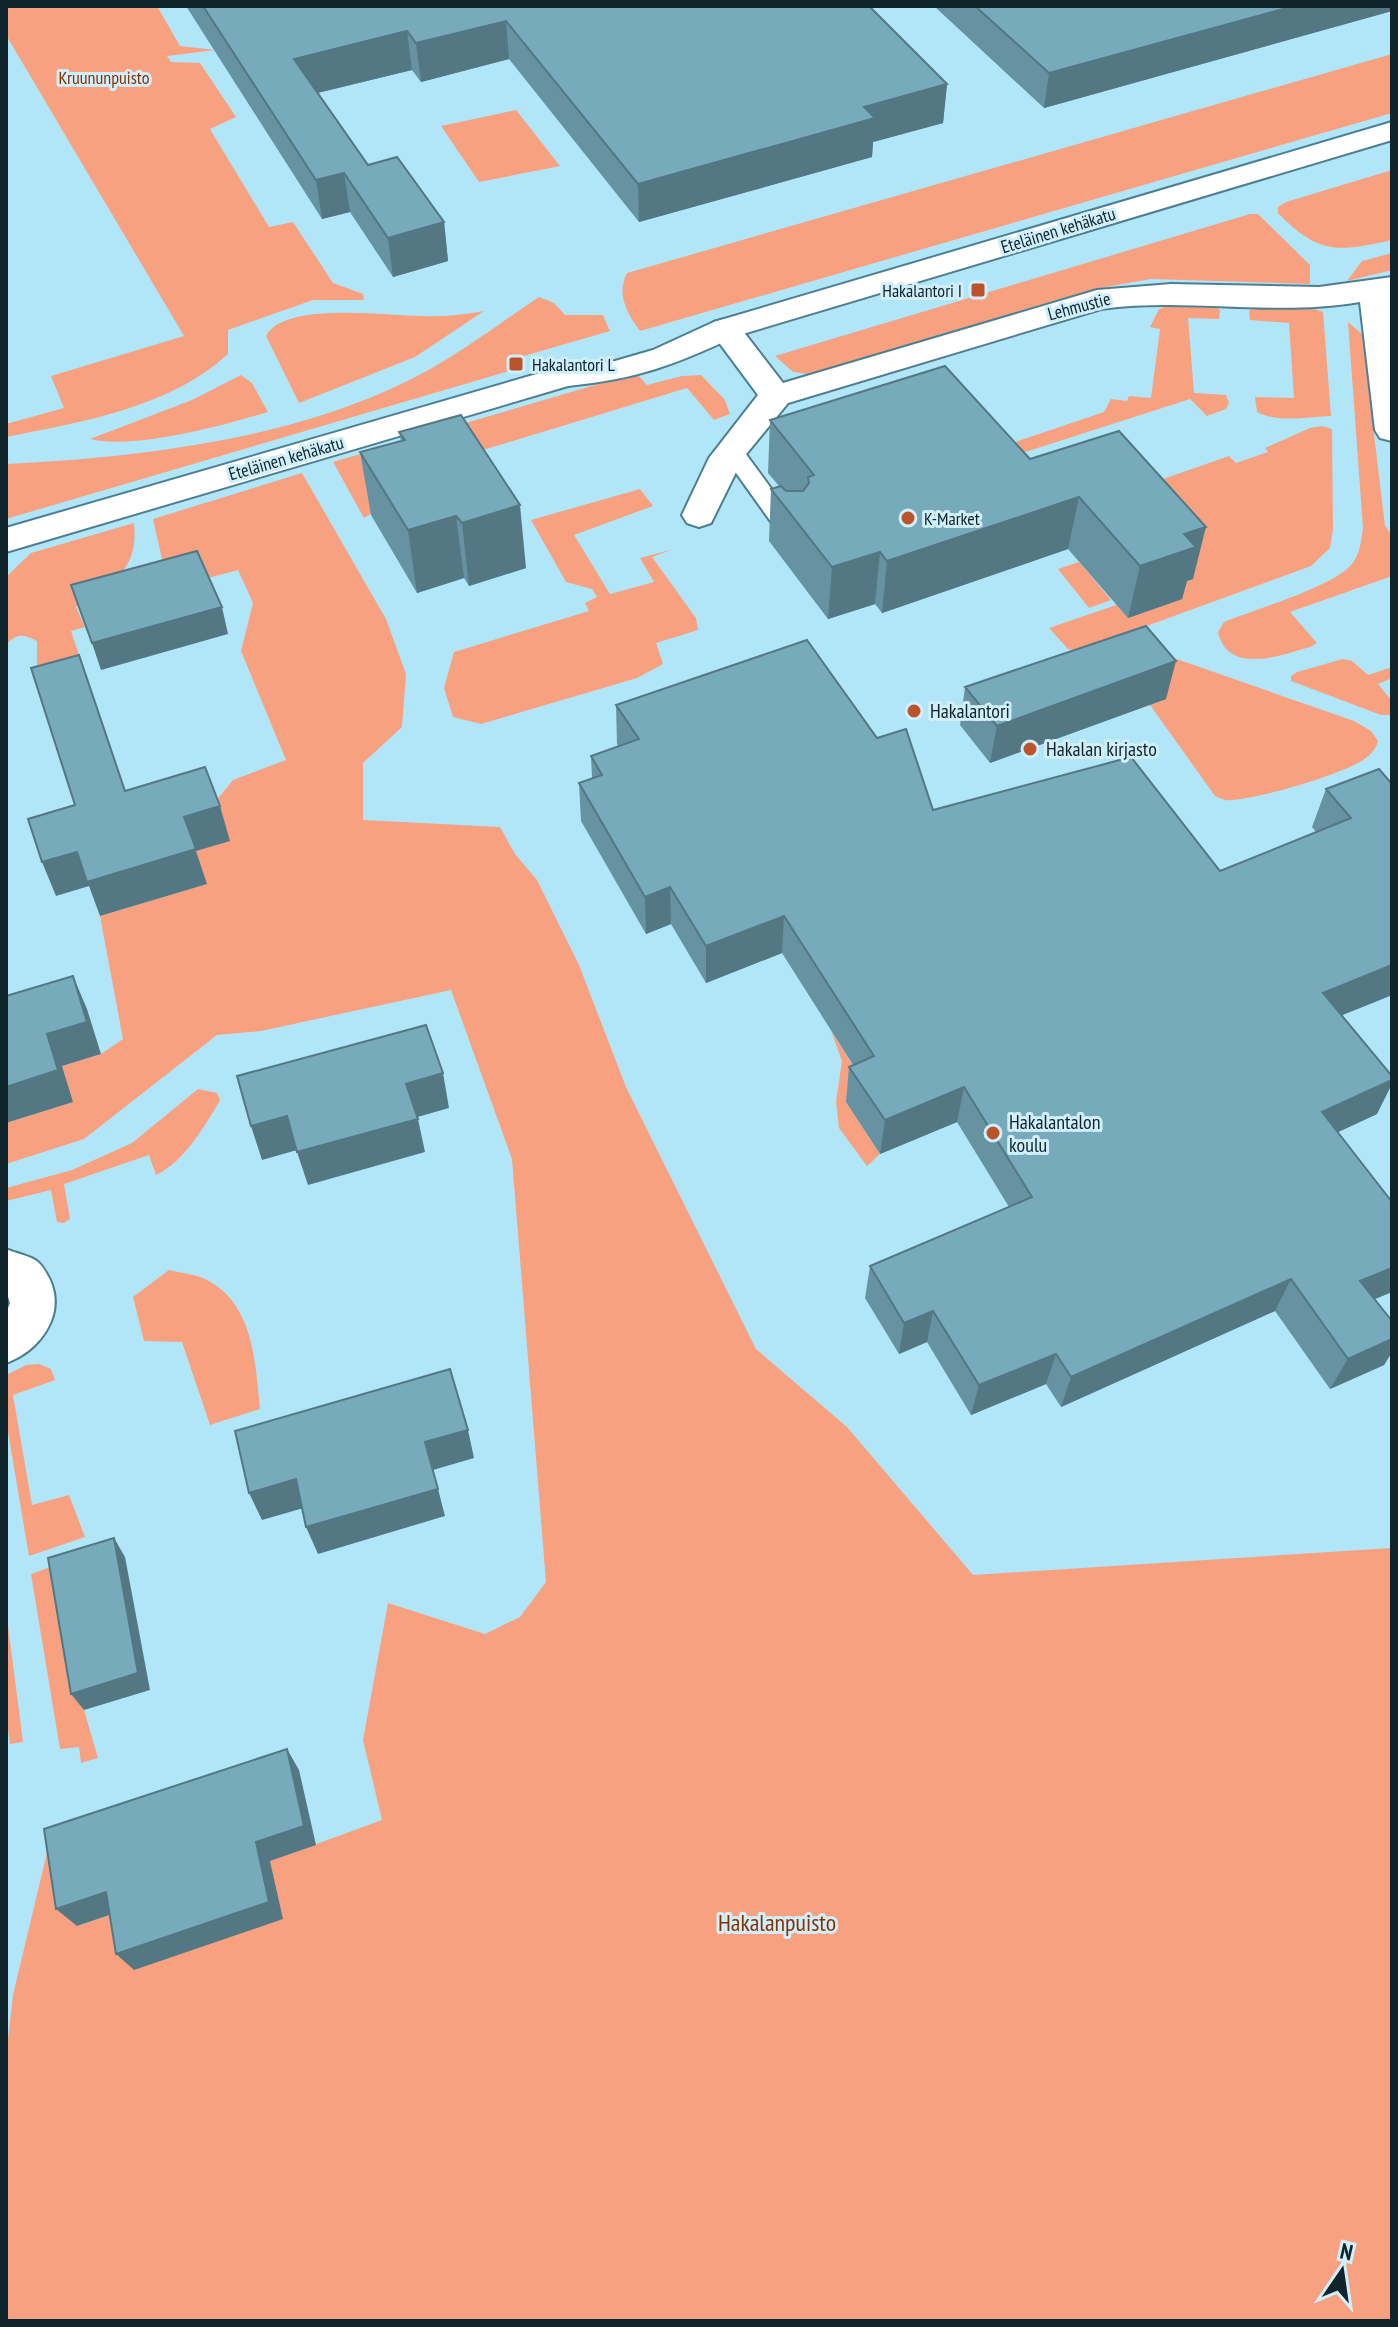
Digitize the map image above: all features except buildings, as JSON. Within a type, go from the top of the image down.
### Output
[{"type":"street","name":"Eteläinen kehäkatu","points":[[6,540],[566,376],[617,371],[725,329],[1392,131]]},
{"type":"street","points":[[1384,288],[1392,430]]},
{"type":"street","name":"Lehmustie","points":[[776,396],[1097,300],[1137,292],[1333,297],[1384,288]]},
{"type":"street","points":[[699,515],[704,497],[748,426],[776,396],[725,329]]},
{"type":"street","points":[[6,1269],[23,1278],[31,1289],[34,1301],[24,1328],[6,1342]]},
{"type":"lane","points":[[732,451],[792,534]]},
{"type":"green space","name":"Kruununpuisto","points":[[6,6],[157,6],[180,46],[215,50],[167,56],[171,62],[200,63],[236,117],[210,129],[269,227],[293,222],[333,283],[363,294],[364,300],[313,300],[228,330],[228,354],[179,388],[123,410],[6,437],[6,424],[64,408],[51,376],[184,336],[6,35]]},
{"type":"green space","points":[[1392,54],[1392,113],[640,331],[624,303],[623,288],[627,273]]},
{"type":"green space","points":[[516,110],[560,166],[479,182],[441,126]]},
{"type":"green space","points":[[1392,170],[1392,240],[1357,247],[1330,247],[1306,237],[1278,213],[1278,207],[1286,202]]},
{"type":"green space","points":[[1258,214],[1310,265],[1310,284],[1151,279],[1094,289],[808,374],[793,372],[775,356]]},
{"type":"green space","points":[[1392,253],[1392,270],[1347,281],[1362,261]]},
{"type":"green space","points":[[539,297],[554,303],[565,315],[603,315],[610,331],[510,360],[516,369],[6,519],[6,464],[169,449],[225,440],[333,412],[384,392],[432,368]]},
{"type":"green space","points":[[1171,304],[1215,305],[1220,310],[1219,319],[1188,318],[1194,393],[1226,395],[1229,403],[1226,409],[1207,416],[1190,399],[994,462],[989,451],[1104,412],[1111,399],[1127,401],[1129,396],[1151,398],[1160,329],[1150,327],[1159,309]]},
{"type":"green space","points":[[1261,305],[1308,307],[1323,312],[1331,416],[1283,418],[1257,412],[1255,397],[1294,398],[1289,323],[1250,320],[1249,310]]},
{"type":"green space","points":[[484,311],[415,357],[299,403],[266,336],[276,325],[314,314],[438,316]]},
{"type":"green space","points":[[1348,322],[1362,334],[1385,526],[1392,535],[1392,576],[1290,612],[1317,643],[1310,647],[1271,657],[1244,658],[1224,646],[1218,632],[1224,622],[1328,581],[1352,564],[1358,552],[1363,528]]},
{"type":"green space","points":[[636,373],[647,385],[682,376],[701,375],[725,400],[730,414],[714,420],[687,388],[460,457],[364,518],[333,462]]},
{"type":"green space","points":[[241,375],[252,383],[268,412],[154,439],[109,442],[90,439],[192,400]]},
{"type":"green space","points":[[1322,426],[1332,429],[1333,529],[1330,548],[1311,566],[1078,651],[1068,649],[1049,628],[1192,579],[1143,486],[1229,456],[1236,463],[1268,452],[1265,448],[1310,428]]},
{"type":"green space","name":"Hakalanpuisto","points":[[302,473],[386,619],[406,674],[402,727],[363,763],[363,820],[500,827],[515,854],[537,880],[579,965],[626,1087],[756,1349],[847,1427],[973,1575],[1392,1548],[1392,2321],[6,2321],[6,2057],[13,1995],[50,1840],[77,1926],[124,1910],[282,1920],[270,1861],[382,1820],[363,1740],[388,1603],[485,1634],[520,1617],[546,1582],[512,1159],[451,990],[261,1031],[217,1035],[84,1139],[6,1164],[6,1123],[72,1102],[62,1066],[101,1054],[123,1039],[100,916],[206,884],[195,851],[215,802],[233,780],[286,760],[241,651],[253,603],[238,570],[155,592],[162,559],[153,519]]},
{"type":"green space","points":[[640,489],[653,506],[574,535],[610,594],[654,582],[640,558],[674,549],[652,557],[696,618],[698,630],[656,643],[663,664],[637,678],[481,724],[453,717],[444,688],[454,652],[589,611],[585,603],[597,597],[592,589],[566,582],[531,520]]},
{"type":"green space","points":[[134,523],[132,553],[127,565],[111,583],[76,607],[85,627],[71,631],[91,691],[37,674],[37,641],[20,636],[6,645],[6,577],[31,553]]},
{"type":"green space","points":[[1079,562],[1111,600],[1089,608],[1058,569]]},
{"type":"green space","points":[[1168,656],[1354,721],[1371,731],[1377,744],[1363,760],[1319,779],[1246,798],[1219,798],[1150,705],[1165,699]]},
{"type":"green space","points":[[1343,659],[1352,661],[1368,675],[1392,667],[1392,678],[1378,684],[1392,701],[1392,715],[1381,715],[1291,681],[1291,676],[1297,672]]},
{"type":"green space","points":[[831,1031],[869,1091],[846,1102],[880,1154],[867,1166],[839,1128],[836,1102],[842,1061]]},
{"type":"green space","points":[[198,1089],[217,1093],[220,1100],[193,1142],[176,1161],[156,1175],[149,1155],[64,1184],[70,1219],[64,1223],[57,1222],[51,1190],[6,1201],[6,1188],[72,1170],[132,1143]]},
{"type":"green space","points":[[169,1270],[205,1279],[234,1303],[249,1335],[260,1409],[210,1425],[182,1342],[144,1341],[133,1297]]},
{"type":"green space","points":[[39,1364],[51,1369],[55,1380],[13,1395],[32,1505],[69,1495],[85,1537],[29,1556],[6,1420],[6,1375],[26,1365]]},
{"type":"green space","points":[[59,1564],[84,1710],[98,1758],[81,1763],[79,1747],[60,1749],[31,1574]]},
{"type":"green space","points":[[6,1610],[23,1742],[10,1744],[6,1716]]},
{"type":"place","name":"Hakalantori I","points":[[978,290]]},
{"type":"place","name":"Hakalantori L","points":[[516,364]]},
{"type":"place","name":"K-Market","points":[[908,518]]},
{"type":"place","name":"Hakalantori","points":[[914,711]]},
{"type":"place","name":"Hakalan kirjasto","points":[[1030,749]]},
{"type":"place","name":"Hakalantalon koulu","points":[[993,1133]]}]
